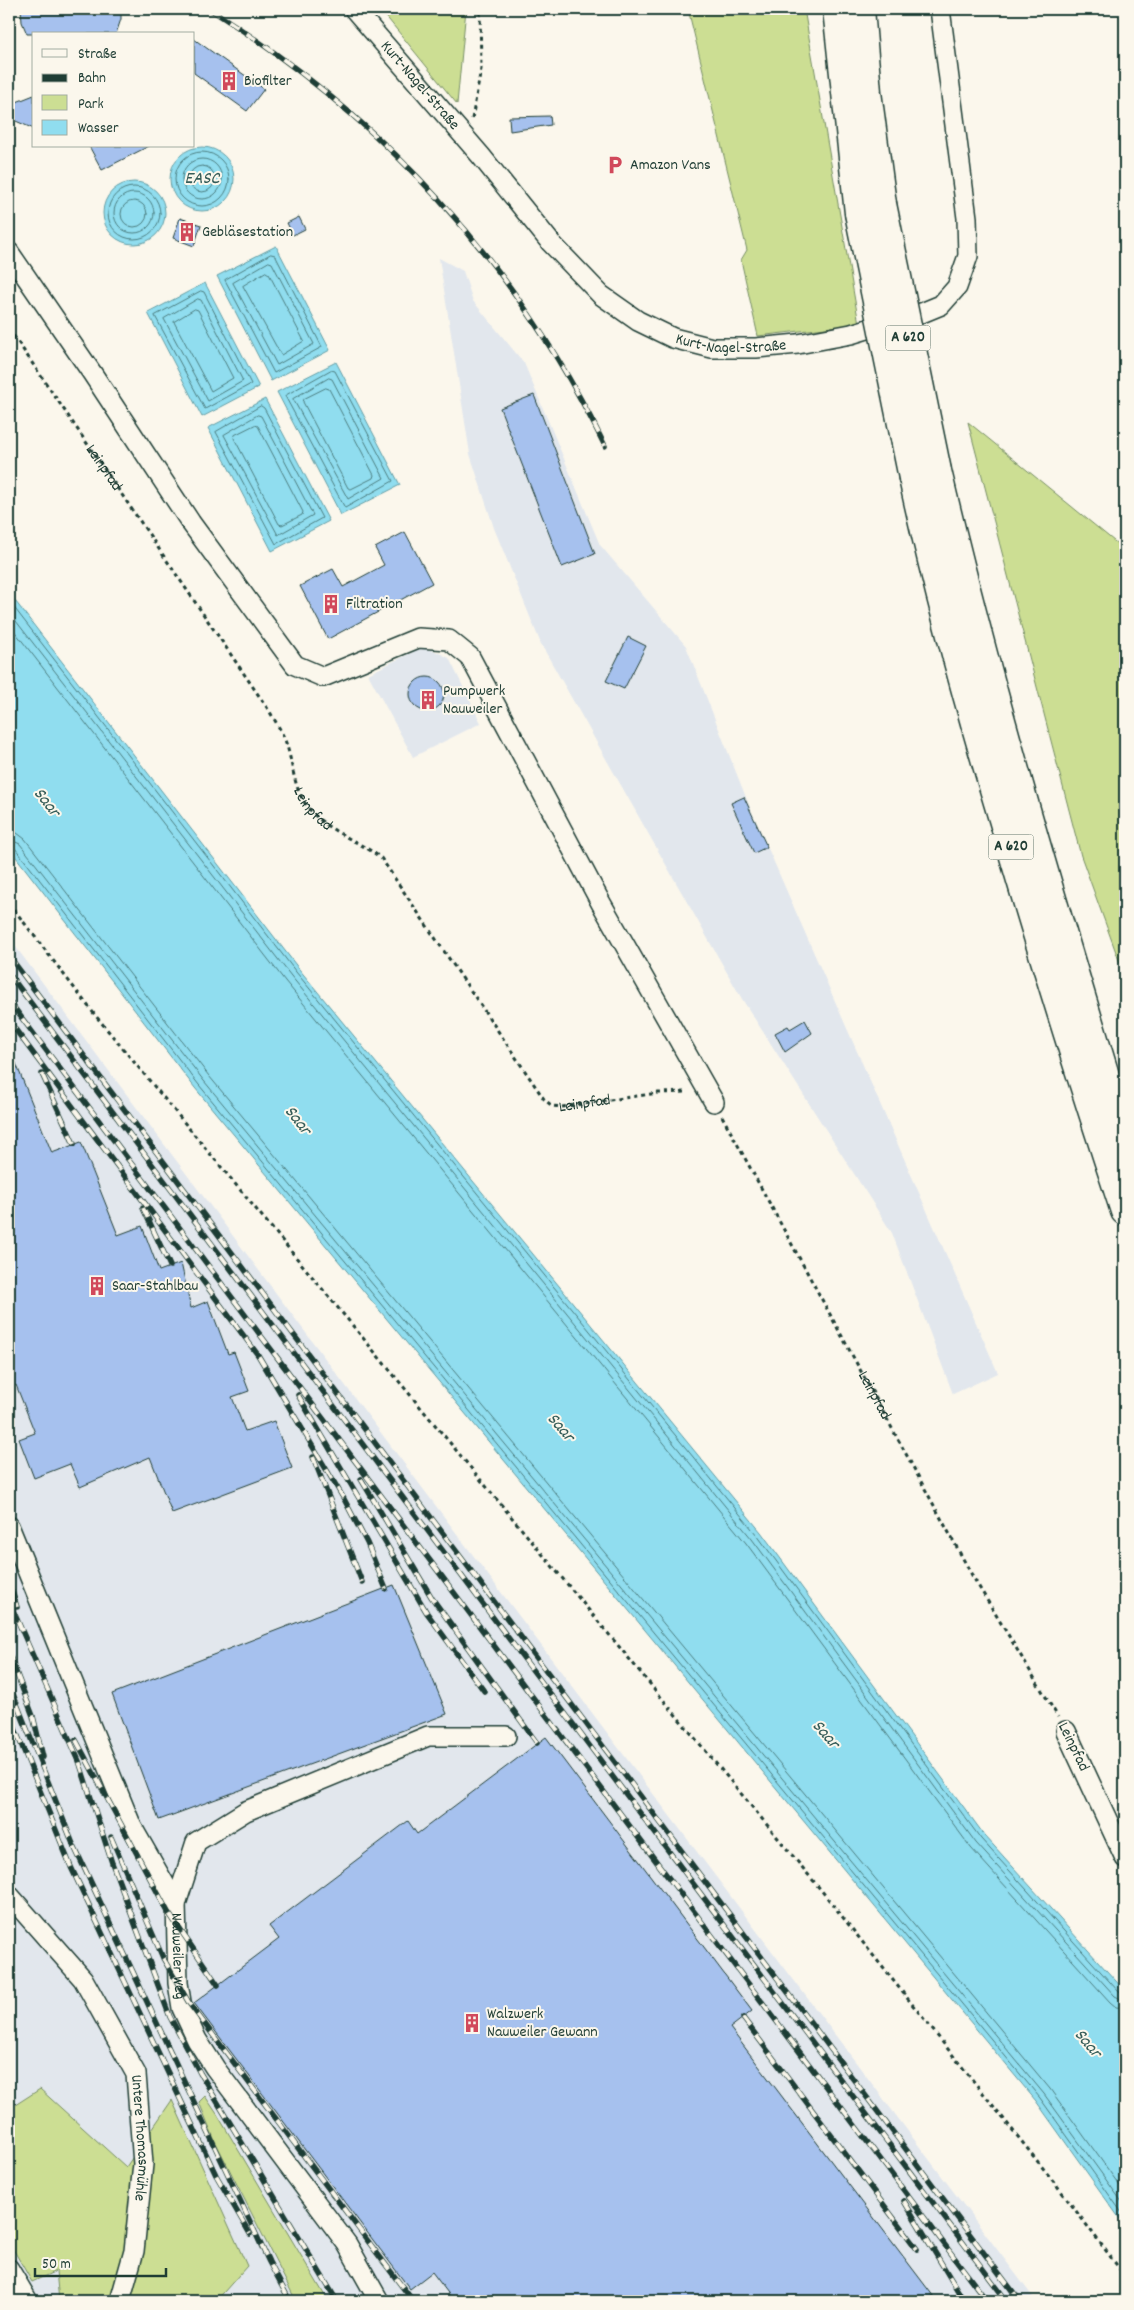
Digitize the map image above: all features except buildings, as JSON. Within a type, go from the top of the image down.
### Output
[{"type":"highway","name":"A 620","points":[[837,9],[870,209],[925,474],[1125,1141]]},
{"type":"highway","name":"A 620","points":[[860,9],[867,92],[870,209]]},
{"type":"highway","name":"A 620","points":[[925,474],[931,562],[980,741],[1036,932],[1125,1211]]},
{"type":"street","name":"Kurt-Nagel-Straße","points":[[354,9],[459,130],[551,243],[602,295],[638,321],[673,338],[712,348],[756,348],[798,344],[850,334],[924,312],[941,305],[957,287],[968,256],[967,218],[940,9]]},
{"type":"street","points":[[9,252],[92,372],[191,523],[295,666],[323,677],[418,638],[449,640],[470,657],[600,903],[714,1102]]},
{"type":"street","name":"Nauweiler Weg","points":[[9,1526],[132,1828],[176,1904],[178,1983],[182,2008],[197,2040],[215,2068],[347,2244],[379,2301]]},
{"type":"street","name":"Leinpfad","points":[[1066,1730],[1125,1858]]},
{"type":"street","points":[[176,1904],[196,1842],[246,1811],[428,1736],[506,1736]]},
{"type":"street","name":"Untere Thomasmühle","points":[[9,1895],[83,1979],[136,2074],[143,2164],[134,2251],[120,2301]]},
{"type":"street","points":[[9,2268],[28,2301]]},
{"type":"path","points":[[459,130],[473,118],[482,68],[480,9]]},
{"type":"path","name":"Leinpfad","points":[[9,329],[270,712],[285,741],[294,783],[310,810],[336,832],[366,846],[381,858],[544,1099],[552,1106],[562,1107],[684,1091],[714,1102],[973,1577],[1066,1730]]},
{"type":"path","points":[[9,902],[95,1015],[821,1890],[1058,2187],[1125,2276]]},
{"type":"shaded area","points":[[439,258],[463,271],[473,301],[524,363],[600,545],[686,646],[749,805],[998,1373],[953,1394],[892,1233],[742,999],[541,644],[494,528],[470,454]]},
{"type":"shaded area","name":"Pumpwerk Nauweiler","points":[[421,648],[435,651],[449,658],[481,723],[413,757],[368,674]]},
{"type":"shaded area","points":[[9,938],[451,1526],[1036,2301],[9,2301]]},
{"type":"green space","points":[[380,9],[466,9],[457,104]]},
{"type":"green space","points":[[688,9],[804,9],[859,324],[758,336],[741,260],[747,250]]},
{"type":"green space","points":[[968,422],[1125,550],[1125,977],[1081,856]]},
{"type":"green space","points":[[40,2089],[126,2167],[172,2100],[247,2266],[216,2301],[59,2301],[56,2271],[32,2282],[9,2242],[9,2109]]},
{"type":"green space","points":[[205,2096],[328,2301],[296,2301],[215,2141],[199,2102]]},
{"type":"water","name":"EASC","points":[[202,147],[220,153],[228,161],[234,179],[228,197],[220,205],[202,211],[184,205],[176,197],[170,179],[176,161],[184,153]]},
{"type":"water","name":"EASC","points":[[128,182],[140,182],[156,191],[163,201],[165,213],[163,225],[156,235],[140,244],[128,244],[117,239],[108,230],[103,219],[103,207],[108,196],[117,187]]},
{"type":"water","points":[[276,246],[330,350],[271,381],[217,276]]},
{"type":"water","points":[[205,283],[259,387],[202,417],[148,313]]},
{"type":"water","points":[[336,362],[400,485],[341,515],[277,392]]},
{"type":"water","points":[[265,399],[329,521],[272,551],[208,428]]},
{"type":"water","name":"Saar","points":[[9,593],[299,969],[761,1532],[985,1836],[1125,1991],[1125,2226],[1036,2101],[195,1088],[9,848]]},
{"type":"railway","points":[[210,9],[273,52],[332,98],[387,147],[439,199],[486,255],[529,315],[569,378],[605,446]]},
{"type":"railway","points":[[9,956],[1020,2301]]},
{"type":"railway","points":[[9,974],[1007,2301]]},
{"type":"railway","points":[[9,1001],[987,2301]]},
{"type":"railway","points":[[9,1021],[258,1355],[344,1499],[367,1543],[386,1589]]},
{"type":"railway","points":[[42,1074],[74,1144]]},
{"type":"railway","points":[[143,1208],[170,1266]]},
{"type":"railway","points":[[298,1395],[427,1613],[484,1691]]},
{"type":"railway","points":[[313,1457],[362,1582]]},
{"type":"railway","points":[[361,1479],[432,1598],[537,1743]]},
{"type":"railway","points":[[9,1582],[17,1607]]},
{"type":"railway","points":[[9,1601],[79,1761],[112,1863],[170,2017],[200,2073],[337,2301]]},
{"type":"railway","points":[[9,1654],[33,1716],[43,1757]]},
{"type":"railway","points":[[9,1684],[73,1844],[269,2262],[290,2301]]},
{"type":"railway","points":[[9,1714],[71,1867],[216,2175],[250,2234]]},
{"type":"railway","points":[[76,1740],[168,1912],[218,1985]]},
{"type":"railway","points":[[111,1837],[163,1958],[189,2003],[413,2301]]},
{"type":"railway","points":[[743,2018],[917,2249]]},
{"type":"railway","points":[[904,2201],[964,2301]]},
{"type":"place","name":"Biofilter","points":[[229,81]]},
{"type":"place","name":"Amazon Vans","points":[[615,165]]},
{"type":"place","name":"Gebläsestation","points":[[187,232]]},
{"type":"place","name":"Filtration","points":[[331,604]]},
{"type":"place","name":"Pumpwerk Nauweiler","points":[[428,700]]},
{"type":"place","name":"Saar-Stahlbau","points":[[97,1286]]},
{"type":"place","name":"Walzwerk Nauweiler Gewann","points":[[472,2023]]}]
